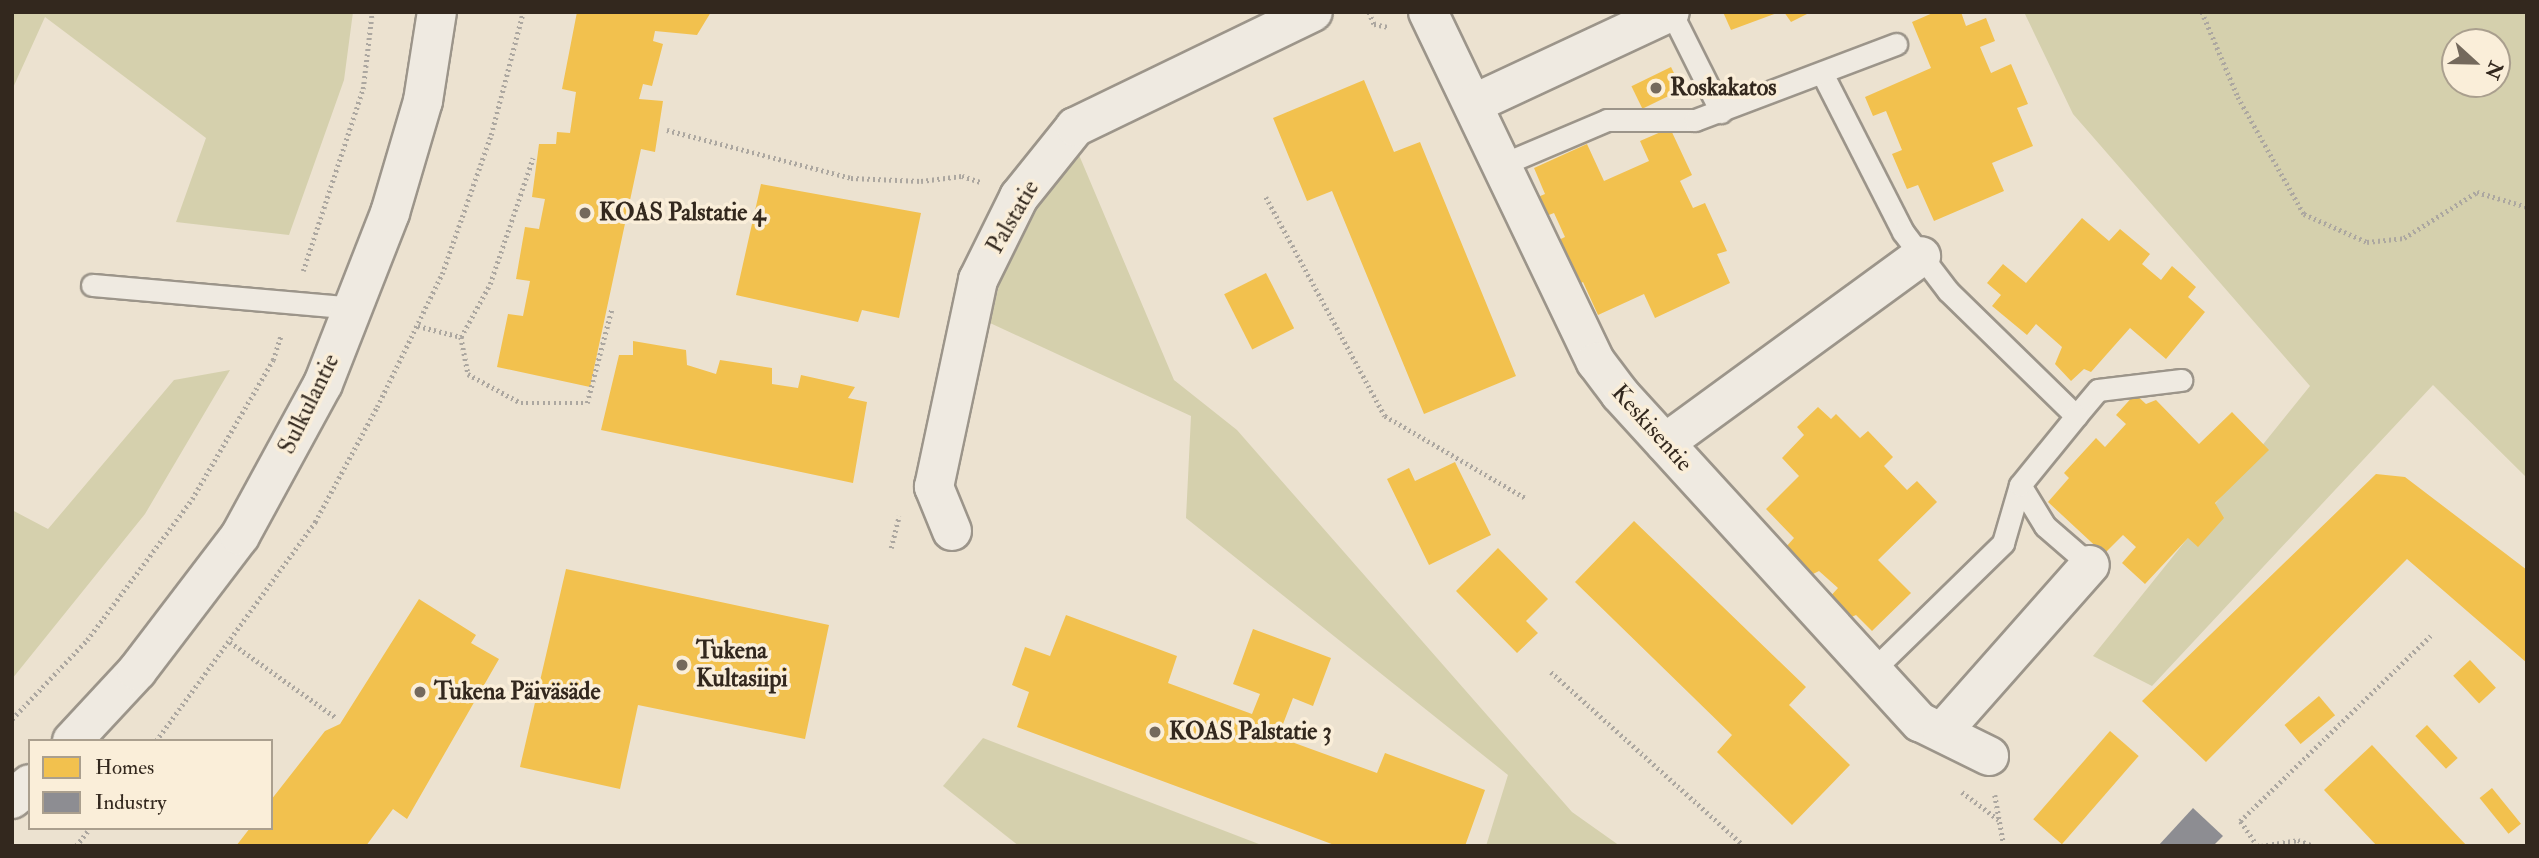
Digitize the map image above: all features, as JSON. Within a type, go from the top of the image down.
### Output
[{"type":"street","name":"Sulkulantie","points":[[74,739],[137,671],[240,536],[323,384],[390,212],[419,114],[438,12]]},
{"type":"street","name":"Palstatie","points":[[952,531],[933,486],[978,280],[1019,197],[1075,127],[1313,12]]},
{"type":"street","name":"Keskisentie","points":[[1428,12],[1596,362],[1665,443],[1920,722],[1989,756]]},
{"type":"street","points":[[1473,104],[1670,12]]},
{"type":"street","points":[[1665,443],[1921,256]]},
{"type":"street","points":[[1942,732],[2090,565]]},
{"type":"street","points":[[12,799],[28,786]]},
{"type":"lane","points":[[1670,12],[1721,112]]},
{"type":"lane","points":[[1501,164],[1607,120],[1695,120],[1896,44]]},
{"type":"lane","points":[[1822,73],[1903,232],[1948,291],[2076,415]]},
{"type":"lane","points":[[92,285],[353,308]]},
{"type":"lane","points":[[1873,670],[2003,543],[2020,485],[2098,390],[2181,380]]},
{"type":"lane","points":[[2020,485],[2045,526],[2090,565]]},
{"type":"path","points":[[12,719],[87,640],[192,499],[273,360],[363,89],[372,12]]},
{"type":"path","points":[[2202,12],[2238,97],[2304,214],[2367,242],[2404,238],[2477,191],[2527,208]]},
{"type":"path","points":[[667,130],[851,178],[921,181],[962,176],[988,185]]},
{"type":"path","points":[[533,158],[490,284],[461,337],[468,374],[521,403],[587,403],[612,308]]},
{"type":"path","points":[[1266,197],[1385,416],[1527,499]]},
{"type":"path","points":[[418,326],[461,337]]},
{"type":"path","points":[[2314,846],[2298,841],[2259,846],[2240,821],[2431,635]]},
{"type":"path","points":[[230,642],[335,717]]},
{"type":"path","points":[[1551,672],[1744,846]]},
{"type":"path","points":[[1989,756],[2004,846]]},
{"type":"path","points":[[76,846],[88,830]]},
{"type":"shaded area","points":[[12,12],[353,12],[344,80],[289,235],[176,222],[206,138],[45,17],[12,90]]},
{"type":"shaded area","points":[[2024,12],[2527,12],[2527,478],[2433,385],[2152,686],[2093,656],[2310,386],[2073,114]]},
{"type":"shaded area","points":[[1079,155],[1174,380],[1237,430],[1572,812],[1620,846],[1486,846],[1508,775],[1186,518],[1191,416],[990,323],[999,285],[1039,205]]},
{"type":"shaded area","points":[[230,370],[145,514],[12,679],[12,510],[48,529],[174,380]]},
{"type":"shaded area","points":[[983,738],[1264,846],[1019,846],[943,786]]},
{"type":"building: Homes","name":"KOAS Palstatie 4","points":[[577,12],[711,12],[697,35],[655,31],[653,41],[663,44],[652,86],[643,84],[639,99],[663,101],[655,152],[641,149],[590,387],[497,367],[508,314],[523,316],[530,281],[516,279],[525,227],[539,229],[545,199],[532,197],[539,144],[556,144],[557,132],[570,133],[576,92],[562,89]]},
{"type":"building: Homes","points":[[1723,12],[1777,12],[1777,13],[1731,30]]},
{"type":"building: Homes","points":[[1784,12],[1811,12],[1791,22]]},
{"type":"building: Homes","points":[[1935,12],[1961,12],[1966,26],[1986,18],[1995,41],[1980,47],[1991,73],[2011,64],[2028,104],[2017,108],[2033,146],[1992,163],[2004,191],[1934,221],[1918,185],[1907,189],[1892,154],[1902,150],[1886,111],[1873,116],[1865,97],[1931,68],[1912,22]]},
{"type":"building: Homes","name":"Roskakatos","points":[[1671,67],[1682,89],[1642,109],[1631,86]]},
{"type":"building: Homes","points":[[1364,80],[1394,152],[1420,142],[1516,376],[1424,414],[1332,191],[1307,201],[1273,118]]},
{"type":"building: Homes","points":[[1670,128],[1692,175],[1680,181],[1693,208],[1705,203],[1727,251],[1717,254],[1730,283],[1655,318],[1644,294],[1598,315],[1583,282],[1573,287],[1552,243],[1565,237],[1554,213],[1541,218],[1533,199],[1545,194],[1534,168],[1587,144],[1604,181],[1649,161],[1640,141]]},
{"type":"building: Homes","points":[[761,184],[921,213],[899,318],[862,310],[858,322],[736,295]]},
{"type":"building: Homes","points":[[2082,218],[2109,241],[2120,229],[2150,254],[2142,264],[2161,280],[2172,266],[2196,287],[2188,297],[2205,312],[2166,359],[2130,328],[2091,372],[2084,369],[2071,381],[2055,364],[2062,347],[2036,324],[2027,335],[1992,306],[2001,295],[1987,283],[2003,264],[2026,283]]},
{"type":"building: Homes","points":[[1266,273],[1294,328],[1252,350],[1224,294]]},
{"type":"building: Homes","points":[[633,341],[686,350],[687,365],[716,374],[720,360],[772,368],[772,384],[798,388],[801,375],[855,387],[848,398],[867,402],[853,483],[601,430],[619,355],[633,355]]},
{"type":"building: Homes","points":[[2135,394],[2146,404],[2156,400],[2199,444],[2232,412],[2269,450],[2215,503],[2224,518],[2198,547],[2188,538],[2145,584],[2122,563],[2136,547],[2123,535],[2104,554],[2048,502],[2069,478],[2064,473],[2096,438],[2105,447],[2126,424],[2116,415]]},
{"type":"building: Homes","points":[[1818,407],[1831,419],[1836,414],[1860,438],[1868,431],[1893,457],[1884,466],[1907,490],[1917,481],[1937,502],[1878,560],[1911,593],[1872,631],[1856,615],[1847,619],[1827,600],[1838,588],[1819,571],[1811,575],[1785,548],[1794,538],[1766,509],[1799,476],[1782,458],[1804,435],[1797,427]]},
{"type":"building: Homes","points":[[1455,462],[1491,535],[1429,565],[1387,479],[1409,468],[1415,481]]},
{"type":"building: Homes","points":[[2376,474],[2405,477],[2527,570],[2527,663],[2407,559],[2206,762],[2142,701]]},
{"type":"building: Homes","points":[[1634,521],[1806,687],[1789,705],[1850,765],[1792,825],[1717,752],[1732,735],[1575,582]]},
{"type":"building: Homes","points":[[1498,548],[1548,599],[1526,621],[1538,633],[1517,653],[1456,591]]},
{"type":"building: Homes","name":"Tukena Kultasiipi","points":[[566,569],[829,625],[805,739],[638,705],[620,789],[520,767]]},
{"type":"building: Homes","name":"Tukena Päiväsäde","points":[[419,599],[476,635],[471,643],[499,659],[407,819],[393,809],[366,846],[236,846],[248,830],[273,830],[273,797],[325,731],[340,724]]},
{"type":"building: Homes","name":"KOAS Palstatie 3","points":[[1066,615],[1177,656],[1168,683],[1252,714],[1260,694],[1233,684],[1253,629],[1331,658],[1313,706],[1293,698],[1278,737],[1377,773],[1385,753],[1485,790],[1465,846],[1337,846],[1017,727],[1029,692],[1012,685],[1025,647],[1050,656]]},
{"type":"building: Homes","points":[[2470,660],[2496,688],[2479,703],[2453,676]]},
{"type":"building: Homes","points":[[2319,696],[2335,715],[2301,744],[2285,725]]},
{"type":"building: Homes","points":[[2427,725],[2458,758],[2446,769],[2415,736]]},
{"type":"building: Homes","points":[[2110,731],[2139,756],[2062,844],[2033,819]]},
{"type":"building: Homes","points":[[2372,745],[2467,846],[2377,846],[2324,790]]},
{"type":"building: Homes","points":[[2492,788],[2521,824],[2509,834],[2480,798]]},
{"type":"building: Industry","points":[[2193,808],[2223,836],[2213,846],[2158,846]]},
{"type":"place","name":"Roskakatos","points":[[1656,88]]},
{"type":"place","name":"KOAS Palstatie 4","points":[[585,213]]},
{"type":"place","name":"Tukena Kultasiipi","points":[[682,665]]},
{"type":"place","name":"Tukena Päiväsäde","points":[[420,692]]},
{"type":"place","name":"KOAS Palstatie 3","points":[[1155,732]]}]
